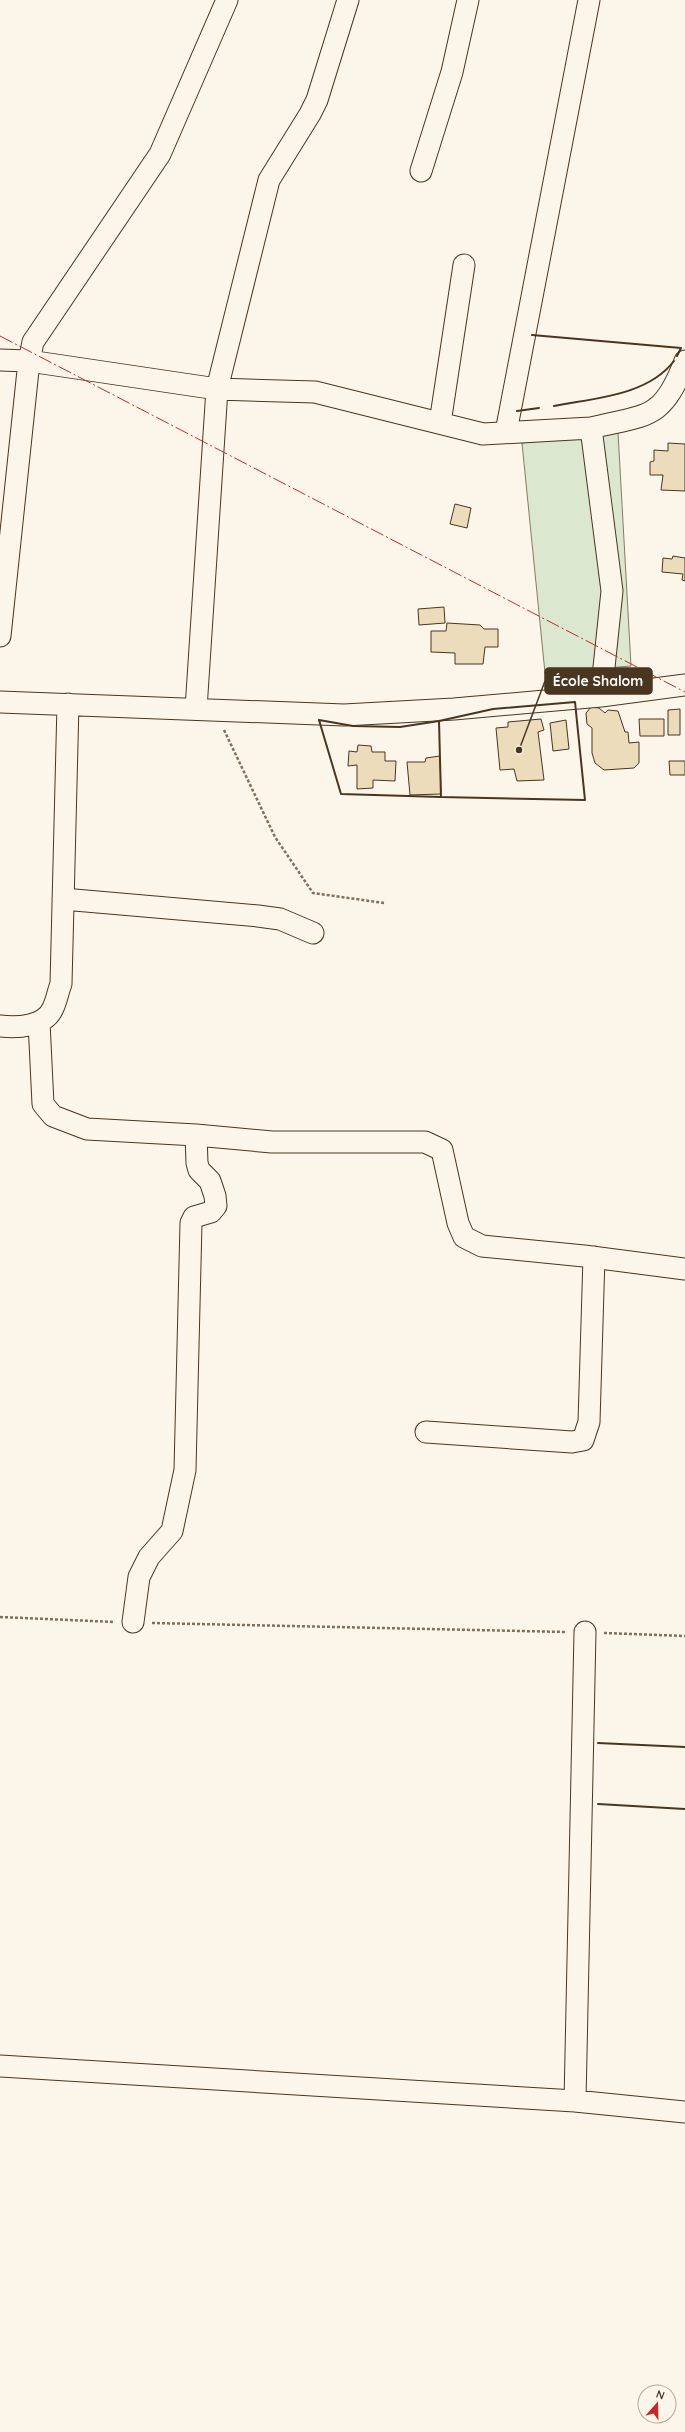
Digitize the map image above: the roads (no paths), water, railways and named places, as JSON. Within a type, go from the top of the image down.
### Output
[{"type":"street","points":[[0,636],[29,361],[33,342],[160,154],[227,0]]},
{"type":"street","points":[[205,709],[217,390],[269,180],[310,114],[316,100],[348,0]]},
{"type":"street","points":[[421,171],[452,72],[468,0]]},
{"type":"street","points":[[506,432],[589,0]]},
{"type":"street","points":[[440,423],[464,265]]},
{"type":"street","points":[[0,360],[29,361],[217,390],[315,392],[483,434],[591,428],[649,414],[662,404],[675,387],[685,361]]},
{"type":"street","points":[[591,428],[612,590],[601,696]]},
{"type":"street","points":[[0,702],[344,715],[454,709],[601,696],[685,685]]},
{"type":"street","points":[[0,1026],[17,1028],[39,1022],[53,1010],[61,984],[68,704]]},
{"type":"street","points":[[63,899],[258,916],[280,919],[313,932]]},
{"type":"street","points":[[39,1022],[43,1104],[53,1116],[87,1129],[196,1135],[272,1142],[425,1142],[442,1150],[458,1223],[464,1237],[482,1246],[594,1257],[685,1269]]},
{"type":"street","points":[[133,1622],[139,1577],[149,1557],[172,1531],[185,1470],[191,1223],[194,1217],[211,1212],[216,1206],[215,1196],[210,1181],[199,1170],[196,1163],[196,1135]]},
{"type":"street","points":[[426,1432],[572,1442],[583,1440],[590,1422],[594,1257]]},
{"type":"street","points":[[575,2101],[585,1632]]},
{"type":"street","points":[[0,2066],[575,2101],[685,2112]]},
{"type":"place","name":"École Shalom","points":[[519,750]]}]
